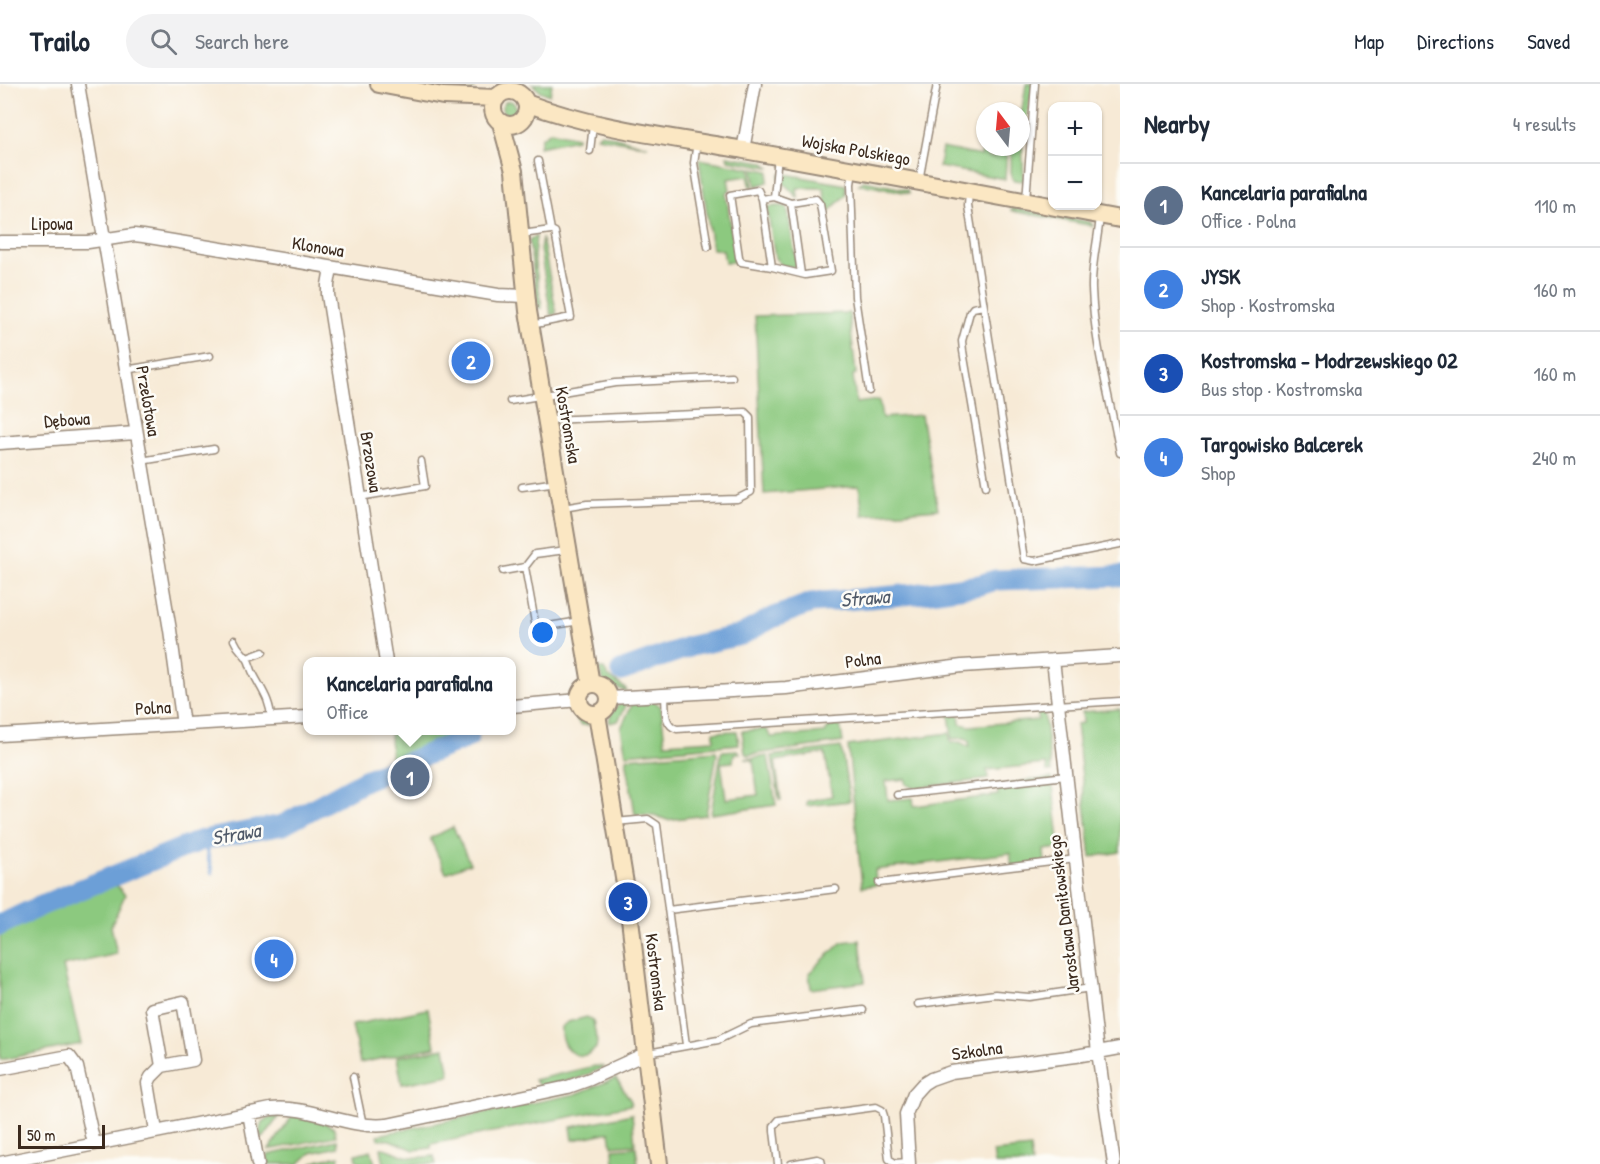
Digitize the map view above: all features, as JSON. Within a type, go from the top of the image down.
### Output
[{"type":"street","name":"Przelotowa","points":[[78,84],[124,370],[170,630],[183,725]]},
{"type":"street","name":"Wojska Polskiego","points":[[379,84],[443,96],[509,103],[589,122],[1120,219]]},
{"type":"street","points":[[743,150],[755,84]]},
{"type":"street","name":"Kostromska","points":[[509,103],[517,156],[514,171],[526,296],[591,684]]},
{"type":"street","name":"Klonowa","points":[[104,239],[143,236],[498,295],[526,296]]},
{"type":"street","name":"Lipowa","points":[[0,242],[80,242],[104,239]]},
{"type":"street","name":"Brzozowa","points":[[331,268],[328,295],[358,498],[385,657]]},
{"type":"street","name":"Dębowa","points":[[0,443],[135,433]]},
{"type":"street","name":"Polna","points":[[610,698],[786,688],[951,667],[1120,656]]},
{"type":"street","name":"Jarosława Daniłowskiego","points":[[1053,660],[1098,1052],[1114,1164]]},
{"type":"street","points":[[591,684],[604,687],[610,698],[606,709],[597,714],[586,712],[579,700],[583,689],[591,684]]},
{"type":"street","points":[[516,706],[579,700]]},
{"type":"street","name":"Kostromska","points":[[597,714],[628,902],[659,1164]]},
{"type":"street","name":"Polna","points":[[0,735],[303,717]]},
{"type":"street","points":[[156,1131],[148,1083],[162,1066],[193,1060],[183,1002],[152,1009],[162,1066]]},
{"type":"street","name":"Szkolna","points":[[909,1163],[906,1114],[915,1094],[931,1079],[958,1071],[1120,1048]]},
{"type":"street","points":[[0,1163],[29,1160],[156,1131],[279,1108],[300,1109],[363,1126],[387,1125],[568,1087],[647,1053]]},
{"type":"street","points":[[0,1069],[69,1056],[77,1067],[94,1144]]},
{"type":"street","points":[[249,1113],[258,1164]]},
{"type":"lane","points":[[919,182],[937,84]]},
{"type":"lane","points":[[1026,201],[1035,84]]},
{"type":"lane","points":[[589,122],[590,151]]},
{"type":"lane","points":[[697,142],[694,163],[708,247]]},
{"type":"lane","points":[[774,197],[778,156]]},
{"type":"lane","points":[[531,326],[571,317],[555,232],[551,230],[538,161]]},
{"type":"lane","points":[[853,170],[851,184],[855,297],[869,391]]},
{"type":"lane","points":[[762,199],[774,197],[791,202],[816,199],[819,201],[831,271],[805,275],[772,267],[744,264],[740,260],[730,197],[733,194],[760,191],[772,267]]},
{"type":"lane","points":[[969,191],[968,206],[1024,559],[1034,561],[1120,543]]},
{"type":"lane","points":[[791,202],[801,273]]},
{"type":"lane","points":[[1100,215],[1092,290],[1097,336],[1120,453]]},
{"type":"lane","points":[[520,234],[551,230]]},
{"type":"lane","points":[[983,306],[970,312],[962,341],[986,486]]},
{"type":"lane","points":[[124,370],[210,356]]},
{"type":"lane","points":[[510,401],[615,383],[732,377]]},
{"type":"lane","points":[[547,420],[745,412],[750,417],[751,492],[737,499],[586,504],[562,508]]},
{"type":"lane","points":[[140,461],[214,449]]},
{"type":"lane","points":[[358,498],[425,486],[421,461]]},
{"type":"lane","points":[[522,487],[558,482]]},
{"type":"lane","points":[[503,571],[525,567],[535,554],[569,549]]},
{"type":"lane","points":[[525,567],[536,628],[581,621]]},
{"type":"lane","points":[[234,640],[239,651],[248,658],[268,701],[271,719]]},
{"type":"lane","points":[[248,658],[263,652]]},
{"type":"lane","points":[[665,695],[669,724],[672,728],[677,729],[1120,701]]},
{"type":"lane","points":[[897,795],[1066,776]]},
{"type":"lane","points":[[615,822],[648,819],[657,825],[686,1045]]},
{"type":"lane","points":[[879,883],[1076,859]]},
{"type":"lane","points":[[668,910],[836,889]]},
{"type":"lane","points":[[918,1004],[995,994],[1029,997],[1091,988]]},
{"type":"lane","points":[[647,1053],[718,1041],[751,1024],[863,1010]]},
{"type":"lane","points":[[353,1077],[363,1126]]},
{"type":"lane","name":"Szkolna","points":[[778,1164],[774,1131],[779,1120],[876,1107],[882,1110],[884,1116],[890,1159],[895,1163],[909,1163]]},
{"type":"lane","points":[[791,1164],[817,1159],[821,1160],[822,1164]]},
{"type":"green space","points":[[431,84],[472,85],[474,89],[437,87]]},
{"type":"green space","points":[[532,84],[552,84],[550,95],[540,91]]},
{"type":"green space","points":[[1026,84],[1033,84],[1030,102],[1023,102]]},
{"type":"green space","points":[[509,101],[514,103],[516,108],[514,113],[509,115],[504,113],[502,108],[504,103]]},
{"type":"green space","points":[[551,131],[577,137],[577,139],[539,147],[541,138]]},
{"type":"green space","points":[[601,133],[648,146],[597,137]]},
{"type":"green space","points":[[942,148],[976,156],[994,158],[994,156],[1007,156],[1005,179],[939,167]]},
{"type":"green space","points":[[727,156],[763,162],[769,167],[728,160]]},
{"type":"green space","points":[[1011,156],[1023,156],[1024,181],[1013,180]]},
{"type":"green space","points":[[699,159],[750,168],[753,187],[751,187],[748,176],[728,179],[730,190],[726,193],[736,261],[725,263],[723,250],[712,249]]},
{"type":"green space","points":[[752,168],[769,171],[768,182],[756,186]]},
{"type":"green space","points":[[780,173],[846,185],[846,195],[826,214],[824,188],[797,188],[798,198],[779,178]]},
{"type":"green space","points":[[864,181],[908,190],[909,193],[859,184]]},
{"type":"green space","points":[[767,207],[787,207],[797,267],[782,266],[775,258]]},
{"type":"green space","points":[[1012,208],[1090,222],[1093,226],[1011,211]]},
{"type":"green space","points":[[536,236],[534,257],[542,308],[538,308],[529,240]]},
{"type":"green space","points":[[542,238],[556,311],[556,314],[551,315],[540,250]]},
{"type":"green space","points":[[849,313],[856,374],[853,375],[856,403],[879,400],[882,418],[921,415],[938,509],[863,515],[859,486],[764,494],[755,316]]},
{"type":"green space","points":[[598,669],[604,669],[608,676],[626,691],[606,685]]},
{"type":"green space","points":[[654,701],[661,707],[665,743],[714,740],[714,732],[737,731],[739,744],[626,754],[621,728],[633,702]]},
{"type":"green space","points":[[628,702],[618,721],[609,723],[614,708]]},
{"type":"green space","points":[[571,707],[583,713],[589,725],[580,725]]},
{"type":"green space","points":[[1120,709],[1120,852],[1091,857],[1076,724],[1083,723],[1082,712]]},
{"type":"green space","points":[[959,711],[960,724],[970,726],[1038,720],[1038,713],[1044,712],[1051,772],[1047,772],[1046,764],[987,770],[988,779],[914,788],[906,784],[906,779],[886,781],[888,800],[913,798],[914,806],[998,795],[998,787],[1023,781],[1052,778],[1060,848],[1044,850],[1045,863],[1012,867],[1010,853],[875,870],[876,885],[862,887],[848,746],[949,733],[951,743],[960,742],[969,747],[969,741],[965,738],[952,739],[949,712]]},
{"type":"green space","points":[[840,724],[843,742],[748,755],[745,753],[742,731],[766,729],[771,737],[825,733],[829,727]]},
{"type":"green space","points":[[390,735],[465,735],[391,762]]},
{"type":"green space","points":[[841,747],[850,801],[807,806],[807,801],[832,796],[825,753],[775,761],[781,800],[779,800],[772,756]]},
{"type":"green space","points":[[738,750],[740,753],[734,754],[733,762],[721,763],[726,799],[758,795],[753,760],[745,759],[768,756],[776,805],[711,814],[721,753]]},
{"type":"green space","points":[[716,751],[706,815],[667,820],[654,815],[635,814],[626,758]]},
{"type":"green space","points":[[453,827],[470,863],[446,873],[430,838]]},
{"type":"green space","points":[[112,880],[125,895],[111,926],[117,954],[63,966],[81,1044],[0,1060],[0,928]]},
{"type":"green space","points":[[860,940],[865,982],[811,989],[809,973],[842,942]]},
{"type":"green space","points":[[428,1009],[435,1047],[360,1063],[352,1025]]},
{"type":"green space","points":[[587,1017],[593,1021],[596,1048],[590,1053],[577,1055],[571,1052],[563,1042],[561,1027],[568,1022]]},
{"type":"green space","points":[[445,1048],[450,1075],[402,1084],[397,1057]]},
{"type":"green space","points":[[595,1066],[605,1067],[579,1078],[541,1087],[534,1080]]},
{"type":"green space","points":[[616,1078],[631,1101],[631,1105],[431,1144],[431,1148],[414,1150],[390,1140],[379,1139],[378,1135],[576,1094]]},
{"type":"green space","points":[[632,1114],[635,1144],[612,1146],[610,1132],[573,1140],[571,1127]]},
{"type":"green space","points":[[293,1115],[325,1123],[334,1128],[336,1136],[269,1150]]},
{"type":"green space","points":[[279,1116],[261,1139],[260,1129],[263,1122]]},
{"type":"green space","points":[[337,1140],[338,1147],[311,1153],[299,1164],[269,1164],[267,1155]]},
{"type":"green space","points":[[636,1147],[638,1164],[614,1164],[613,1149]]},
{"type":"green space","points":[[381,1148],[408,1157],[434,1156],[436,1164],[384,1164]]},
{"type":"green space","points":[[1030,1148],[1032,1164],[995,1164],[993,1152]]},
{"type":"green space","points":[[371,1150],[375,1164],[363,1164],[357,1160],[356,1154]]},
{"type":"green space","points":[[339,1156],[338,1164],[311,1164],[320,1160]]},
{"type":"water","points":[[643,660],[647,667],[642,665],[621,674],[619,669]]},
{"type":"waterway","name":"Strawa","points":[[621,671],[691,646],[741,635],[772,618],[811,603],[915,594],[980,585],[995,580],[1120,576]]},
{"type":"waterway","name":"Strawa","points":[[0,925],[42,905],[202,840],[283,825],[365,780],[469,737]]},
{"type":"waterway","points":[[204,839],[212,873]]},
{"type":"place","name":"JYSK","points":[[471,361]]},
{"type":"place","name":"Kancelaria parafialna","points":[[410,777]]},
{"type":"place","name":"Kostromska - Modrzewskiego 02","points":[[628,902]]},
{"type":"place","name":"Targowisko Balcerek","points":[[274,959]]}]
